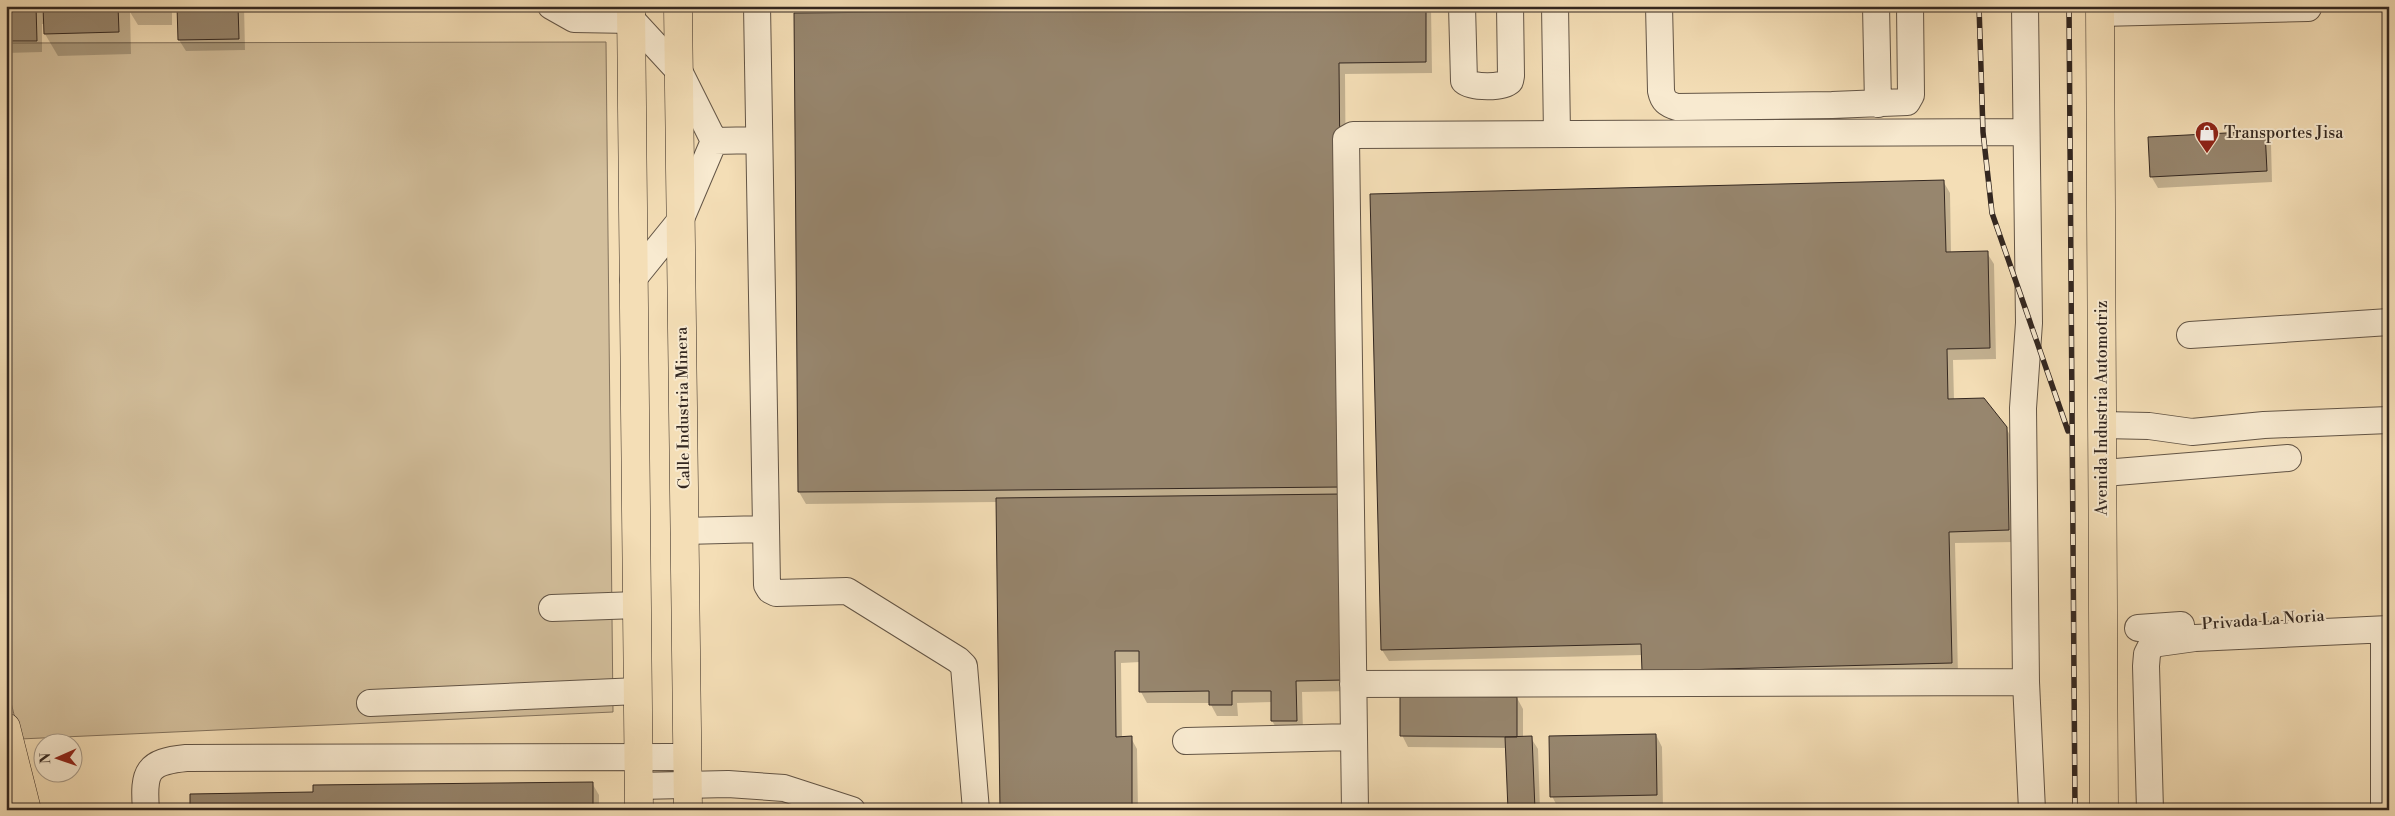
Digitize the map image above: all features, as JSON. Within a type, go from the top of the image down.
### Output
[{"type":"main road","name":"Calle Industria Minera","points":[[678,6],[687,783]]},
{"type":"main road","name":"Avenida Industria Automotriz","points":[[2100,10],[2104,473],[2104,810]]},
{"type":"main road","points":[[631,13],[639,798]]},
{"type":"main road","points":[[7,731],[27,810]]},
{"type":"street","points":[[551,6],[574,19],[631,13],[679,71],[714,141],[680,221],[633,279]]},
{"type":"street","points":[[757,6],[767,585],[770,590],[776,593],[847,591],[958,660],[964,666],[976,810]]},
{"type":"street","points":[[1462,6],[1463,77],[1467,84],[1471,85],[1503,85],[1510,81],[1510,6]]},
{"type":"street","points":[[1555,6],[1557,134]]},
{"type":"street","points":[[1659,6],[1660,91],[1663,99],[1669,105],[1677,107],[1903,103],[1910,99],[1910,6]]},
{"type":"street","points":[[1876,6],[1878,104]]},
{"type":"street","points":[[2025,6],[2029,323],[2023,408],[2026,682],[2032,810]]},
{"type":"street","points":[[2100,10],[2308,8]]},
{"type":"street","points":[[1355,810],[1346,139],[1354,134],[2026,132]]},
{"type":"street","points":[[714,141],[759,140]]},
{"type":"street","points":[[2190,335],[2389,322]]},
{"type":"street","points":[[2103,425],[2158,427],[2192,432],[2264,424],[2389,420]]},
{"type":"street","points":[[2104,473],[2288,458]]},
{"type":"street","points":[[684,531],[766,529]]},
{"type":"street","points":[[552,608],[637,605]]},
{"type":"street","points":[[2150,810],[2146,654],[2148,648],[2156,643],[2195,638],[2387,623],[2384,810]]},
{"type":"street","name":"Privada La Noria","points":[[2138,628],[2387,623]]},
{"type":"street","points":[[1353,684],[2026,682]]},
{"type":"street","points":[[370,703],[638,691]]},
{"type":"street","points":[[1186,740],[1353,738]]},
{"type":"street","points":[[146,810],[144,788],[152,768],[161,761],[169,760],[639,757],[687,783]]},
{"type":"street","points":[[639,798],[687,783],[784,788],[852,810]]},
{"type":"shaded area","points":[[606,42],[613,712],[82,736],[82,734],[32,734],[32,738],[20,739],[6,682],[6,43]]},
{"type":"building","points":[[6,6],[36,6],[37,41],[6,41]]},
{"type":"building","points":[[43,6],[118,6],[119,32],[44,34]]},
{"type":"building","points":[[177,6],[238,6],[239,39],[178,40]]},
{"type":"building","points":[[1008,6],[1426,6],[1426,62],[1339,63],[1343,487],[798,492],[794,13],[1008,11]]},
{"type":"building","name":"Transportes Jisa","points":[[2265,131],[2267,171],[2150,177],[2148,137]]},
{"type":"building","points":[[1944,180],[1946,252],[1988,251],[1990,348],[1947,349],[1948,399],[1984,398],[2007,427],[2009,530],[1949,532],[1952,663],[1642,671],[1641,644],[1381,650],[1370,194]]},
{"type":"building","points":[[1342,494],[1344,680],[1296,681],[1297,721],[1271,721],[1271,691],[1232,691],[1232,705],[1209,705],[1209,691],[1139,692],[1139,651],[1115,651],[1116,737],[1132,736],[1132,810],[1000,810],[996,498]]},
{"type":"building","points":[[1400,696],[1517,697],[1517,737],[1400,736]]},
{"type":"building","points":[[1656,734],[1657,795],[1550,797],[1549,736]]},
{"type":"building","points":[[1532,736],[1535,810],[1508,810],[1505,737]]},
{"type":"building","points":[[593,782],[593,810],[190,810],[190,794],[313,792],[313,785]]},
{"type":"building","points":[[1658,806],[1839,807],[1839,810],[1658,810]]},
{"type":"railway","points":[[1979,6],[1983,132],[1992,213],[2068,431]]},
{"type":"railway","points":[[2069,6],[2075,810]]},
{"type":"place","name":"Transportes Jisa","points":[[2207,154]]}]
